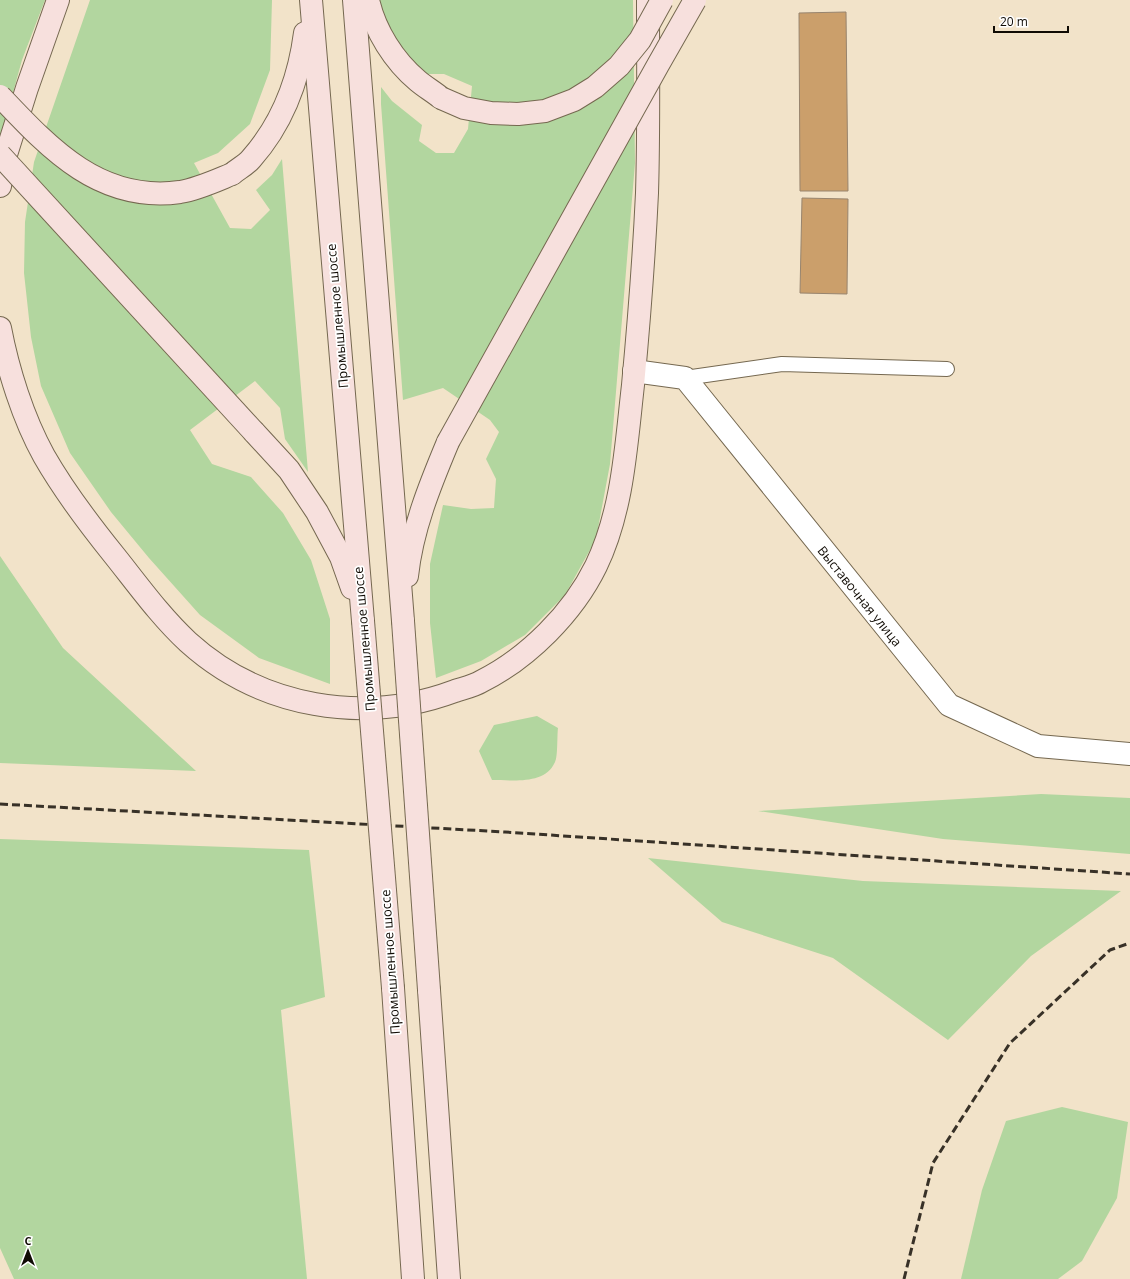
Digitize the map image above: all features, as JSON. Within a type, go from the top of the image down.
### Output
[{"type":"main road","points":[[0,186],[4,161],[27,88],[58,0]]},
{"type":"main road","points":[[0,96],[35,133],[64,158],[88,175],[118,188],[151,193],[180,192],[207,185],[232,174],[250,160],[269,136],[282,112],[296,80],[303,51],[310,0]]},
{"type":"main road","name":"Промышленное шоссе","points":[[310,0],[393,988],[413,1279]]},
{"type":"main road","points":[[354,0],[402,621],[449,1279]]},
{"type":"main road","points":[[368,0],[381,35],[397,60],[418,82],[441,98],[464,108],[492,113],[518,114],[545,111],[574,100],[595,87],[619,66],[640,40],[662,0]]},
{"type":"main road","points":[[0,328],[6,361],[21,403],[43,455],[72,500],[155,607],[189,642],[224,669],[256,687],[291,700],[326,706],[370,708],[399,706],[442,696],[481,682],[515,661],[545,636],[574,601],[595,568],[609,534],[626,455],[639,323],[647,189],[648,0]]},
{"type":"main road","points":[[402,621],[408,562],[419,517],[432,480],[448,442],[695,0]]},
{"type":"main road","points":[[0,155],[289,470],[317,512],[341,557],[363,621]]},
{"type":"street","points":[[634,371],[685,378]]},
{"type":"street","name":"Выставочная улица","points":[[685,378],[949,705],[1038,746],[1130,754]]},
{"type":"lane","points":[[685,378],[782,364],[947,369]]},
{"type":"green space","points":[[0,0],[45,0],[22,60],[0,140]]},
{"type":"green space","points":[[90,0],[272,0],[270,70],[250,124],[218,153],[194,163],[230,228],[251,229],[270,210],[256,190],[272,175],[282,159],[308,472],[285,439],[280,408],[255,381],[190,430],[212,464],[251,477],[283,513],[311,560],[330,619],[330,684],[259,658],[200,615],[149,558],[111,512],[70,453],[41,386],[31,337],[24,273],[25,222],[34,162]]},
{"type":"green space","points":[[378,0],[633,0],[635,163],[610,464],[596,539],[565,595],[525,635],[481,661],[436,678],[430,623],[430,564],[443,505],[471,509],[494,508],[496,479],[486,459],[499,432],[490,420],[443,388],[403,400],[381,87],[392,101],[422,125],[419,141],[436,153],[454,153],[468,129],[472,86],[444,74],[424,74],[399,49],[380,12]]},
{"type":"green space","points":[[0,556],[63,648],[196,771],[0,763]]},
{"type":"green space","points":[[537,716],[558,728],[555,762],[544,775],[536,778],[528,780],[492,780],[479,751],[494,725]]},
{"type":"green space","points":[[1041,794],[1130,798],[1130,854],[943,839],[758,811]]},
{"type":"green space","points":[[0,839],[309,850],[325,997],[281,1010],[307,1279],[14,1279],[0,1248]]},
{"type":"green space","points":[[648,858],[863,881],[1121,891],[1031,956],[948,1040],[833,958],[722,922]]},
{"type":"green space","points":[[1062,1107],[1128,1122],[1117,1198],[1082,1261],[1058,1279],[961,1279],[982,1190],[1006,1121]]},
{"type":"building","points":[[846,12],[848,191],[800,191],[799,13]]},
{"type":"building","points":[[802,198],[848,199],[847,294],[800,293]]},
{"type":"railway","points":[[0,804],[505,832],[1130,874]]},
{"type":"railway","points":[[904,1279],[933,1163],[1010,1043],[1110,950],[1130,943]]}]
